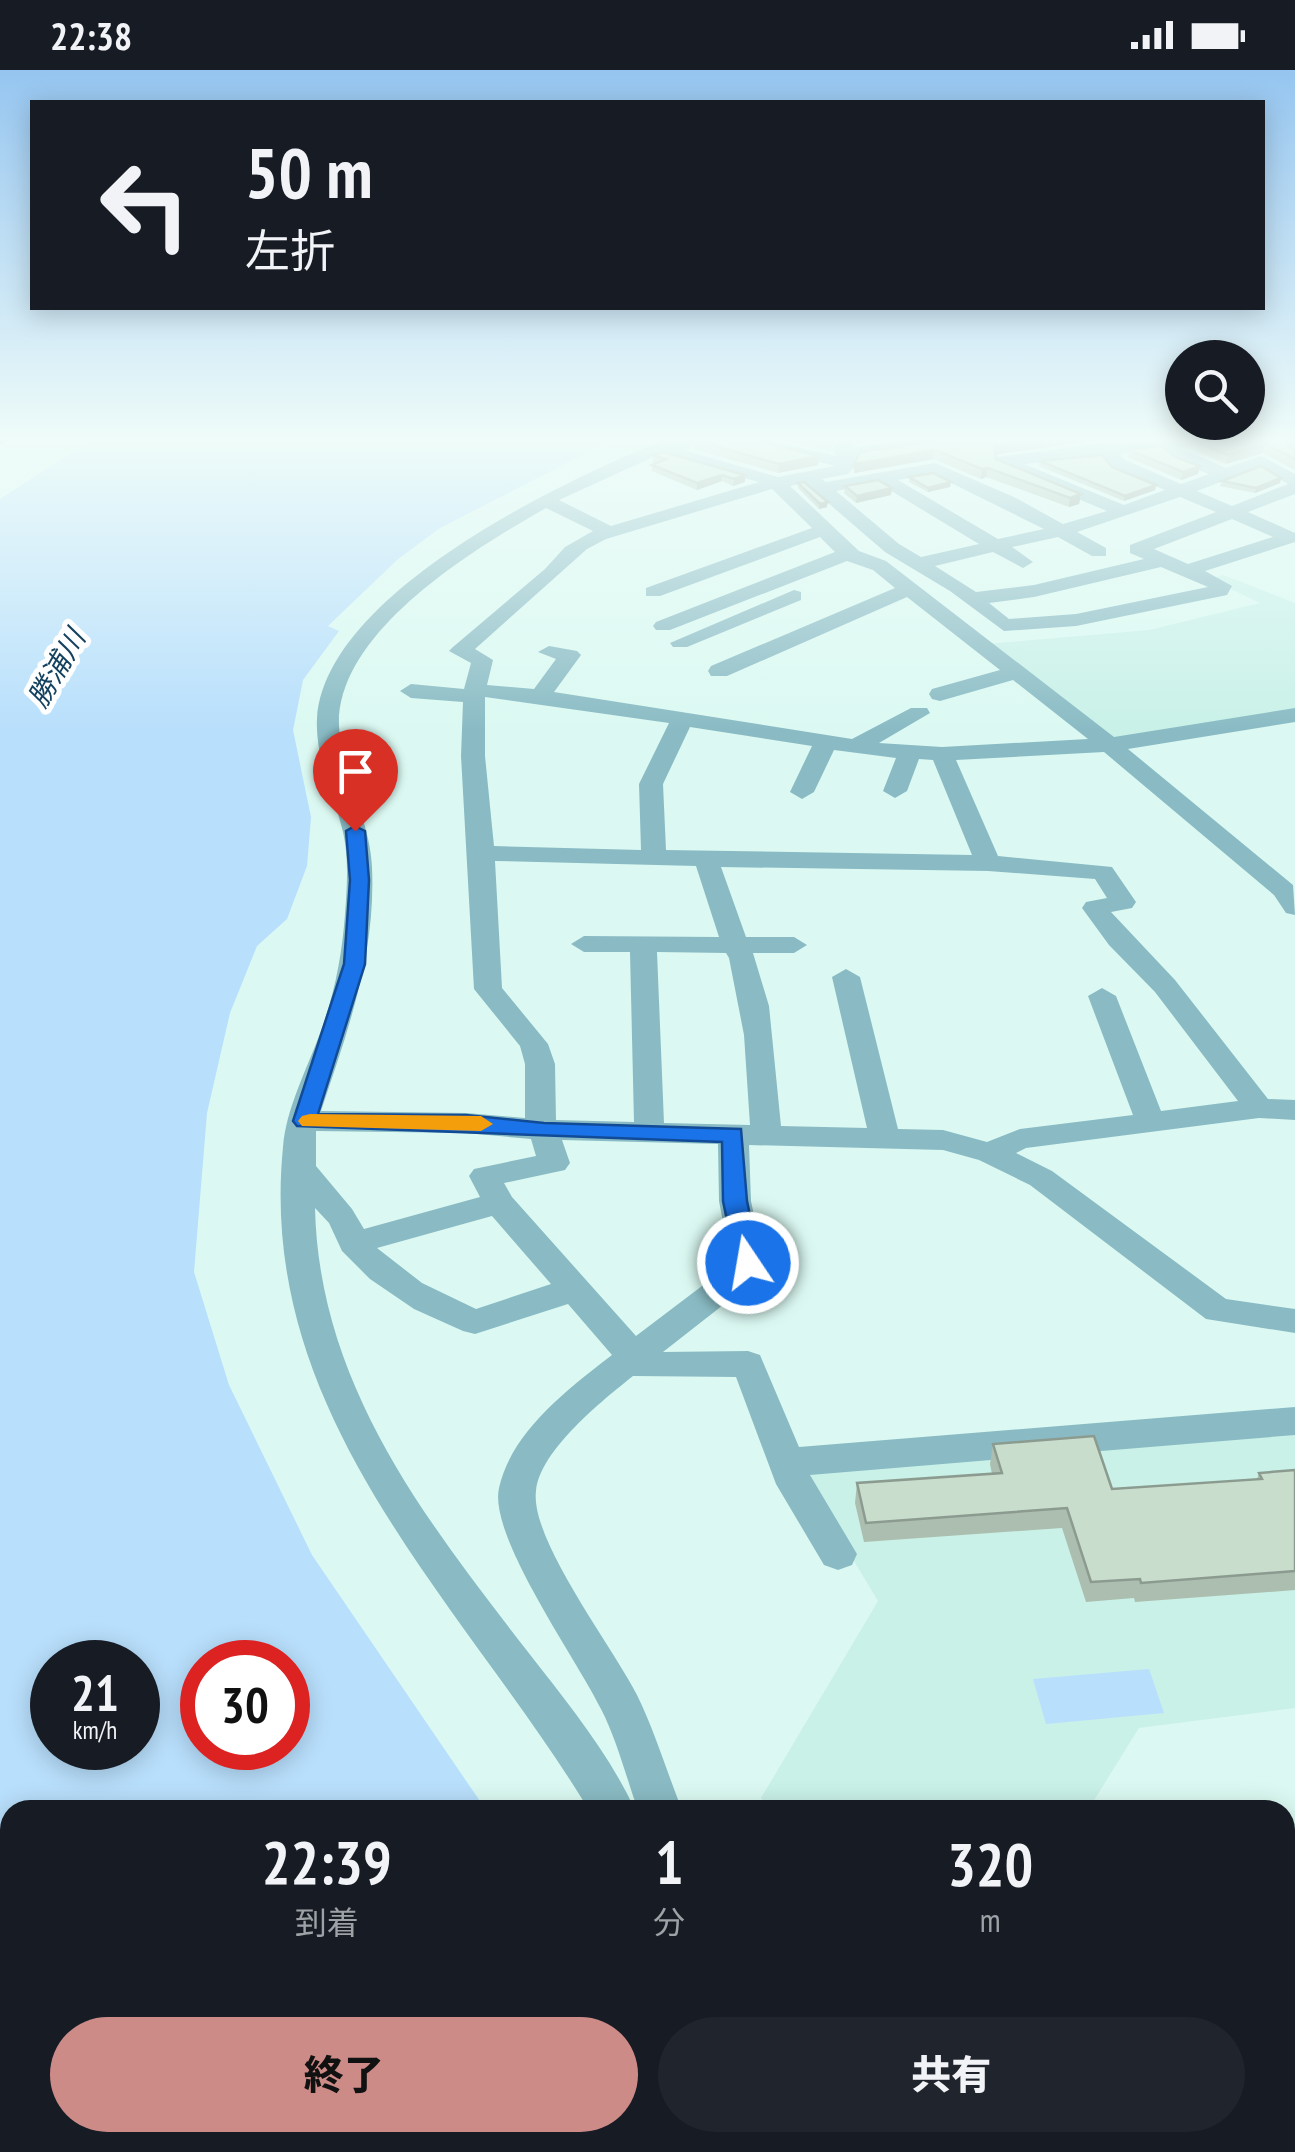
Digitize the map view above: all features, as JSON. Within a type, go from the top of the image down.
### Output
[{"type":"street","points":[[482,536],[381,618],[361,640],[332,687],[326,727],[330,756],[355,831],[360,880],[357,935],[350,982],[298,1158],[300,1262],[308,1306],[348,1423],[390,1496],[545,1706],[606,1800]]},
{"type":"street","points":[[596,536],[461,648],[464,654],[482,660],[475,693],[488,989],[534,1044],[540,1064],[540,1115],[554,1163],[485,1176],[500,1204],[641,1365],[748,1364],[795,1484],[838,1554]]},
{"type":"street","points":[[653,592],[805,536]]},
{"type":"street","points":[[833,536],[858,559],[879,565],[1109,745],[1284,890],[1295,907]]},
{"type":"street","points":[[878,536],[972,598],[1004,625],[1076,620],[1220,591],[1222,586],[1137,549],[1172,536]]},
{"type":"street","points":[[980,536],[1023,562]]},
{"type":"street","points":[[918,564],[1038,536]]},
{"type":"street","points":[[1070,536],[1099,552]]},
{"type":"street","points":[[1187,571],[1291,536]]},
{"type":"street","points":[[663,626],[858,559]]},
{"type":"street","points":[[680,643],[858,559]]},
{"type":"street","points":[[972,598],[1044,589],[1161,561]]},
{"type":"street","points":[[719,671],[909,589]]},
{"type":"street","points":[[540,696],[570,656],[550,652]]},
{"type":"street","points":[[940,694],[1017,672]]},
{"type":"street","points":[[411,691],[540,696],[909,754],[1109,745],[1295,715]]},
{"type":"street","points":[[854,746],[920,713]]},
{"type":"street","points":[[654,858],[649,801],[652,784],[682,719]]},
{"type":"street","points":[[802,792],[826,742]]},
{"type":"street","points":[[895,791],[909,754]]},
{"type":"street","points":[[942,754],[988,863]]},
{"type":"street","points":[[482,853],[988,863],[1103,872],[1124,902],[1095,908],[1104,922],[1147,972],[1165,986],[1259,1108]]},
{"type":"street","points":[[656,1800],[621,1705],[526,1538],[517,1508],[518,1485],[532,1452],[566,1414],[706,1304],[744,1272],[748,1263],[735,1201],[764,1069],[740,951],[734,945],[706,860]]},
{"type":"street","points":[[584,944],[794,945]]},
{"type":"street","points":[[643,944],[649,1131]]},
{"type":"street","points":[[846,977],[885,1138]]},
{"type":"street","points":[[1102,996],[1151,1124]]},
{"type":"street","points":[[990,1153],[1020,1139],[1259,1108],[1295,1110]]},
{"type":"street","points":[[311,1121],[942,1140],[990,1153],[1041,1178],[1218,1310],[1295,1320]]},
{"type":"street","points":[[298,1158],[317,1194],[342,1217],[354,1243],[413,1296],[475,1322],[574,1289]]},
{"type":"street","points":[[354,1243],[500,1204]]},
{"type":"street","points":[[788,1462],[1295,1421]]},
{"type":"shaded area","points":[[1223,575],[1295,603],[1295,711],[1114,740],[987,644],[1149,630],[1260,603],[1210,579]]},
{"type":"shaded area","points":[[1295,1431],[1295,1708],[1139,1728],[1094,1800],[762,1800],[878,1601],[805,1480],[810,1469]]},
{"type":"water","name":"勝浦川","points":[[0,536],[429,536],[397,560],[328,626],[339,631],[303,680],[293,730],[311,817],[307,866],[287,919],[257,946],[230,1013],[207,1113],[194,1272],[229,1385],[312,1555],[479,1800],[0,1800]]},
{"type":"water","points":[[1149,1669],[1164,1713],[1046,1724],[1033,1679]]},
{"type":"building","points":[[1094,1436],[1112,1489],[1262,1479],[1259,1473],[1295,1470],[1295,1571],[1141,1583],[1140,1579],[1091,1582],[1067,1508],[866,1523],[857,1483],[1002,1473],[993,1444]]},
{"type":"slow traffic","points":[[310,1121],[481,1124]]},
{"type":"route","points":[[355,831],[360,880],[355,964],[305,1121],[733,1134],[735,1201],[748,1263]]}]
